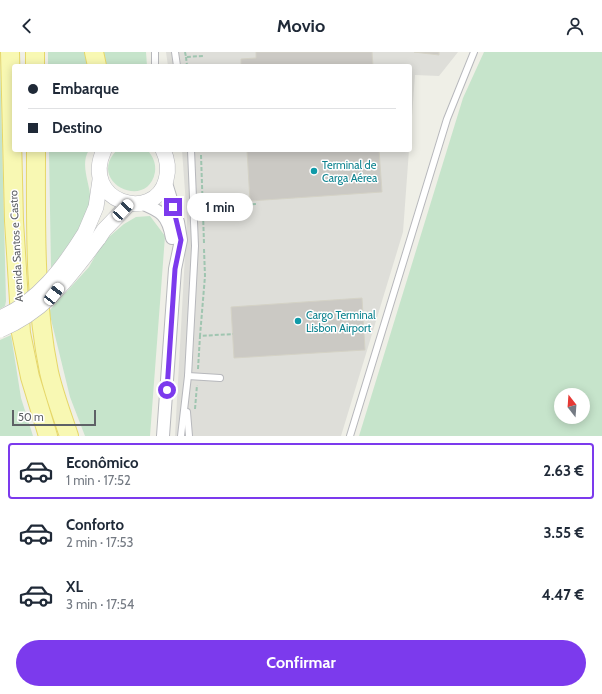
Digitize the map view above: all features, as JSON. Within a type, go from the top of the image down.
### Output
[{"type":"main road","name":"Avenida Santos e Castro","points":[[10,52],[12,136]]},
{"type":"main road","points":[[35,52],[35,64]]},
{"type":"main road","points":[[94,52],[97,64]]},
{"type":"main road","name":"Avenida Santos e Castro","points":[[12,152],[14,221],[20,334],[42,422],[48,436]]},
{"type":"main road","name":"Avenida Santos e Castro","points":[[36,152],[36,242],[41,320],[49,373],[69,436]]},
{"type":"street","points":[[0,330],[16,324],[38,310],[54,294],[91,236],[100,180],[100,159],[103,152]]},
{"type":"street","points":[[0,318],[11,313],[34,297],[47,284],[73,252],[91,236],[104,230],[135,203],[151,199],[160,192],[166,183],[168,172],[168,161],[164,152]]},
{"type":"street","points":[[100,180],[111,196],[120,201],[135,203],[158,210],[169,222],[175,269]]},
{"type":"street","points":[[163,436],[175,269],[181,240],[178,222],[166,183]]},
{"type":"lane","points":[[155,52],[155,64]]},
{"type":"lane","points":[[175,52],[177,64]]},
{"type":"lane","points":[[350,436],[448,119],[474,52]]},
{"type":"lane","points":[[180,436],[186,401],[188,376],[195,246],[191,152]]},
{"type":"lane","points":[[188,376],[220,378]]},
{"type":"lane","points":[[186,401],[189,436]]},
{"type":"path","points":[[185,52],[187,64]]},
{"type":"path","points":[[186,57],[203,56]]},
{"type":"path","points":[[200,152],[204,208],[205,276],[200,336],[233,334]]},
{"type":"path","points":[[204,208],[256,204]]},
{"type":"shaded area","points":[[166,52],[458,52],[439,76],[415,75],[412,116],[412,64],[168,64]]},
{"type":"shaded area","points":[[182,152],[409,152],[403,232],[341,436],[175,436],[187,219]]},
{"type":"green space","points":[[48,52],[85,52],[87,64],[48,64]]},
{"type":"green space","points":[[103,52],[146,52],[147,64],[106,64]]},
{"type":"green space","points":[[484,52],[602,52],[602,436],[359,436],[463,98]]},
{"type":"green space","points":[[0,56],[6,301],[5,306],[0,309]]},
{"type":"green space","points":[[49,152],[88,152],[85,164],[91,201],[90,208],[79,229],[51,268]]},
{"type":"green space","points":[[116,152],[149,152],[155,166],[155,172],[150,184],[142,190],[131,191],[121,188],[113,182],[108,173],[109,162]]},
{"type":"green space","points":[[150,216],[165,236],[150,436],[85,436],[70,397],[49,311],[89,267],[103,242],[124,224],[136,217]]},
{"type":"green space","points":[[11,335],[21,398],[33,436],[0,436],[0,340]]},
{"type":"building","points":[[256,52],[372,52],[373,64],[241,64],[241,59],[256,58]]},
{"type":"building","points":[[414,52],[439,52],[439,55]]},
{"type":"building","name":"Terminal de Carga Aérea","points":[[247,152],[379,152],[382,192],[250,201]]},
{"type":"building","name":"Cargo Terminal Lisbon Airport","points":[[362,298],[365,350],[234,358],[231,307]]},
{"type":"place","name":"Terminal de Carga Aérea","points":[[314,171]]},
{"type":"place","name":"Cargo Terminal Lisbon Airport","points":[[298,321]]},
{"type":"route","points":[[167,390],[175,269],[181,240],[178,222],[173,207]]}]
